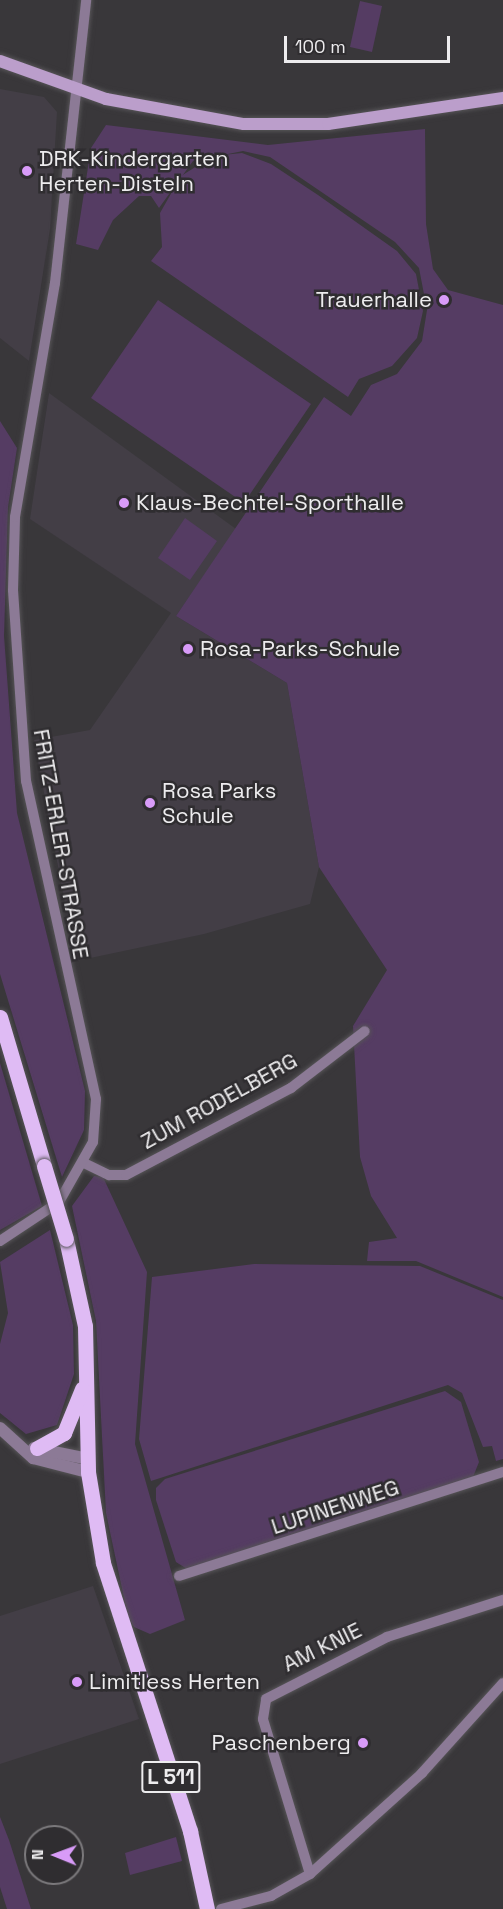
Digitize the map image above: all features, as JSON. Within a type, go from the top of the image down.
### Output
[{"type":"main road","points":[[0,61],[77,89],[187,117],[298,127],[503,98]]},
{"type":"main road","name":"L 511","points":[[0,1017],[66,1239],[85,1326],[88,1369],[88,1465],[103,1563],[190,1831],[207,1909]]},
{"type":"main road","points":[[37,1448],[68,1426],[88,1369]]},
{"type":"street","name":"FRITZ-ERLER-STRASSE","points":[[0,1241],[59,1202],[84,1163],[93,1142],[96,1099],[26,781],[13,590],[15,517],[55,283],[86,0]]},
{"type":"street","name":"ZUM RODELBERG","points":[[84,1163],[110,1175],[126,1175],[291,1088],[365,1030]]},
{"type":"street","points":[[0,1428],[12,1443],[33,1458],[88,1465]]},
{"type":"street","points":[[12,1443],[37,1448],[88,1465]]},
{"type":"street","name":"LUPINENWEG","points":[[179,1576],[503,1473]]},
{"type":"street","name":"AM KNIE","points":[[310,1874],[263,1719],[266,1699],[387,1637],[503,1600]]},
{"type":"street","points":[[221,1909],[271,1896],[310,1874],[414,1781],[503,1683]]},
{"type":"shaded area","points":[[360,1],[382,6],[372,52],[350,47]]},
{"type":"shaded area","name":"DRK-Kindergarten Herten-Disteln","points":[[0,89],[44,97],[57,112],[50,229],[29,361],[0,338]]},
{"type":"shaded area","points":[[106,125],[268,145],[425,129],[426,224],[433,269],[448,290],[503,305],[503,1297],[416,1261],[367,1261],[369,1242],[397,1238],[371,1196],[360,1157],[353,1026],[387,970],[319,867],[287,683],[176,616],[324,397],[351,416],[371,385],[397,374],[422,341],[427,310],[419,268],[395,242],[270,157],[243,151],[193,161],[159,208],[151,196],[139,196],[113,220],[98,250],[76,244],[91,148]]},
{"type":"shaded area","points":[[242,153],[271,164],[318,195],[397,251],[416,274],[423,311],[417,338],[392,366],[359,379],[348,397],[151,261],[162,247],[160,213],[181,176],[213,156]]},
{"type":"shaded area","points":[[158,300],[311,404],[244,503],[91,398]]},
{"type":"shaded area","name":"Rosa-Parks-Schule","points":[[49,393],[236,529],[176,616],[287,683],[319,867],[310,904],[204,934],[76,961],[34,740],[90,730],[171,613],[30,519]]},
{"type":"shaded area","points":[[0,421],[17,448],[8,507],[4,636],[17,813],[85,1091],[84,1130],[62,1177],[0,974]]},
{"type":"shaded area","points":[[185,518],[217,541],[190,580],[158,558]]},
{"type":"shaded area","points":[[0,1063],[42,1206],[0,1230]]},
{"type":"shaded area","points":[[94,1176],[103,1177],[147,1272],[135,1444],[185,1620],[150,1634],[134,1627],[128,1617],[106,1513],[96,1321],[72,1206]]},
{"type":"shaded area","points":[[50,1230],[73,1325],[74,1374],[57,1425],[26,1434],[0,1413],[0,1344],[8,1313],[0,1262]]},
{"type":"shaded area","points":[[254,1264],[420,1266],[503,1300],[503,1459],[496,1461],[492,1446],[483,1447],[462,1393],[448,1385],[151,1481],[139,1439],[152,1277]]},
{"type":"shaded area","points":[[445,1391],[461,1402],[479,1462],[473,1477],[187,1569],[176,1562],[156,1500],[156,1488],[165,1479]]},
{"type":"shaded area","points":[[93,1586],[139,1719],[0,1764],[0,1616]]},
{"type":"shaded area","points":[[0,1817],[31,1909],[7,1909],[0,1887]]},
{"type":"shaded area","points":[[176,1837],[182,1861],[130,1875],[125,1853]]},
{"type":"place","name":"DRK-Kindergarten Herten-Disteln","points":[[27,171]]},
{"type":"place","name":"Trauerhalle","points":[[444,300]]},
{"type":"place","name":"Klaus-Bechtel-Sporthalle","points":[[124,503]]},
{"type":"place","name":"Rosa-Parks-Schule","points":[[188,649]]},
{"type":"place","name":"Rosa Parks Schule","points":[[150,803]]},
{"type":"place","name":"Limitless Herten","points":[[77,1682]]},
{"type":"place","name":"Paschenberg","points":[[363,1743]]}]
